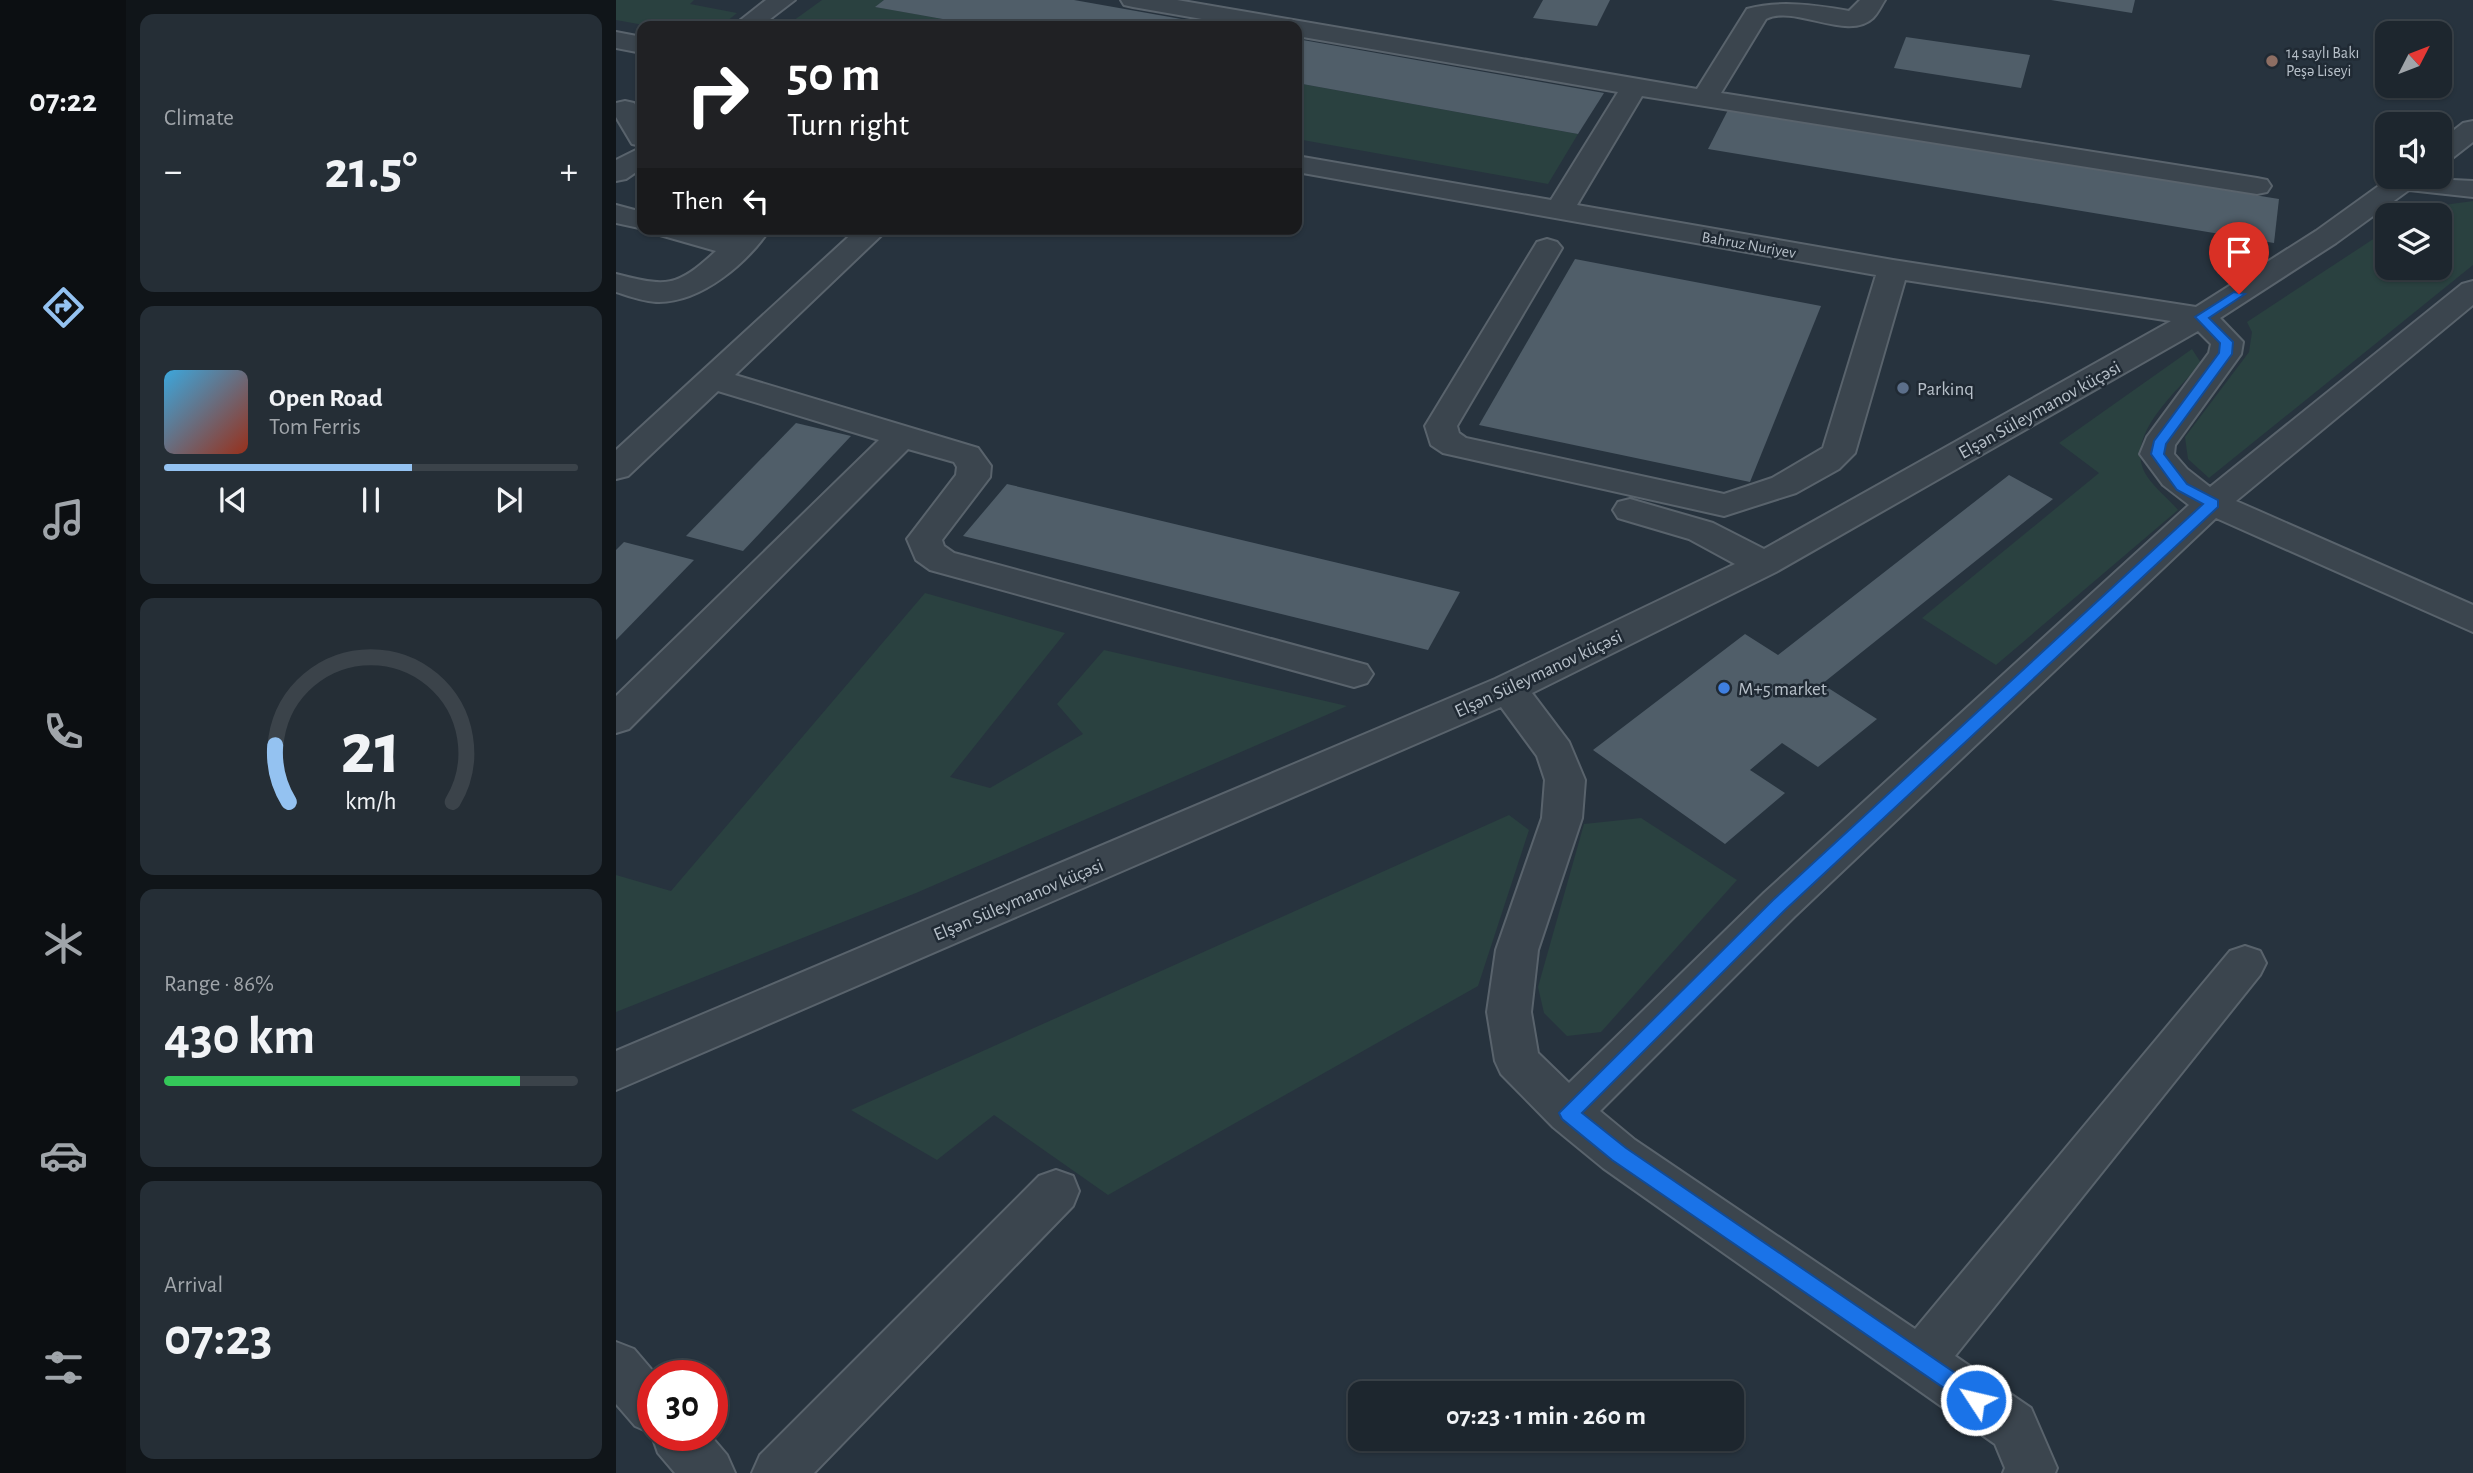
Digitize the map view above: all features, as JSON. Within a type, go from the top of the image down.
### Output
[{"type":"street","points":[[752,21],[783,0]]},
{"type":"street","points":[[1133,0],[1228,8],[1269,21]]},
{"type":"street","points":[[1705,97],[1756,14],[1768,8],[1780,7],[1852,19],[1863,14],[1873,0]]},
{"type":"street","points":[[1302,29],[1634,87],[2257,186]]},
{"type":"street","points":[[1559,211],[1634,87]]},
{"type":"street","points":[[628,107],[637,127]]},
{"type":"street","points":[[2452,145],[2473,129]]},
{"type":"street","points":[[616,173],[637,158]]},
{"type":"street","name":"Bahruz Nuriyev","points":[[1302,165],[1893,269],[2202,317]]},
{"type":"street","points":[[2452,186],[2473,189]]},
{"type":"street","name":"Elşən Süleymanov küçəsi","points":[[616,1071],[1508,689],[1763,564],[2202,317],[2315,244],[2392,189]]},
{"type":"street","points":[[616,214],[637,220]]},
{"type":"street","points":[[716,235],[746,239]]},
{"type":"street","points":[[616,468],[868,235]]},
{"type":"street","points":[[616,283],[660,293],[710,274],[746,239]]},
{"type":"street","points":[[1547,248],[1441,426],[1443,438],[1455,446],[1687,511],[1763,564]]},
{"type":"street","points":[[1476,468],[1687,511],[1742,503],[1824,466],[1838,453],[1893,269]]},
{"type":"street","points":[[1569,1113],[1779,905],[2213,503],[2473,290]]},
{"type":"street","points":[[2202,317],[2227,342],[2225,354],[2159,444],[2157,454],[2182,487],[2473,619]]},
{"type":"street","points":[[713,379],[965,455],[974,466],[973,477],[924,539],[928,552],[942,562],[1354,674]]},
{"type":"street","points":[[616,719],[902,436]]},
{"type":"street","points":[[1508,689],[1555,752],[1565,780],[1562,818],[1517,950],[1508,1012],[1517,1061],[1569,1113],[1619,1154],[2013,1426],[2031,1468],[2029,1473]]},
{"type":"street","points":[[1920,1361],[2245,963]]},
{"type":"street","points":[[778,1473],[1056,1191]]},
{"type":"street","points":[[616,1366],[637,1390]]},
{"type":"street","points":[[690,1451],[709,1473]]},
{"type":"green space","points":[[616,0],[694,0],[690,4],[737,13],[727,21],[637,21],[637,24],[616,20]]},
{"type":"green space","points":[[822,0],[884,0],[876,7],[954,21],[793,21]]},
{"type":"green space","points":[[1302,84],[1578,134],[1548,184],[1302,140]]},
{"type":"green space","points":[[2473,201],[2473,265],[2209,478],[2188,459],[2185,437],[2249,352],[2252,332],[2247,322],[2375,238],[2375,280],[2452,280],[2452,204]]},
{"type":"green space","points":[[2192,349],[2201,363],[2168,399],[2148,428],[2140,458],[2148,478],[2178,510],[1996,665],[1922,618],[2099,473],[2059,443]]},
{"type":"green space","points":[[925,593],[1065,633],[950,777],[990,788],[1083,734],[1057,704],[1104,650],[1347,706],[916,893],[616,1012],[616,875],[671,891]]},
{"type":"green space","points":[[1509,815],[1529,830],[1478,986],[1108,1195],[994,1115],[937,1160],[851,1110]]},
{"type":"green space","points":[[1641,818],[1737,880],[1601,1032],[1567,1036],[1544,1013],[1538,987],[1584,824]]},
{"type":"building","points":[[884,0],[1074,0],[1192,21],[954,21],[875,7]]},
{"type":"building","points":[[1543,0],[1610,0],[1597,26],[1533,18]]},
{"type":"building","points":[[2051,0],[2135,0],[2132,13]]},
{"type":"building","points":[[1906,37],[2030,55],[2021,88],[1894,68]]},
{"type":"building","points":[[1302,40],[1604,93],[1578,134],[1302,84]]},
{"type":"building","points":[[1728,110],[2279,199],[2274,243],[1708,149]]},
{"type":"building","points":[[1575,259],[1821,306],[1750,482],[1479,425]]},
{"type":"building","points":[[796,423],[851,436],[743,551],[686,536]]},
{"type":"building","points":[[2009,475],[2053,499],[1822,684],[1877,719],[1818,767],[1782,743],[1750,770],[1785,793],[1725,844],[1593,750],[1745,634],[1778,655]]},
{"type":"building","points":[[1007,484],[1460,592],[1428,650],[963,536]]},
{"type":"building","points":[[624,542],[694,560],[616,640],[616,550]]},
{"type":"place","name":"14 saylı Bakı Peşə Liseyi","points":[[2272,61]]},
{"type":"place","name":"Parkinq","points":[[1903,388]]},
{"type":"place","name":"М+5 market","points":[[1724,688]]},
{"type":"route","points":[[1976,1400],[1619,1154],[1569,1113],[1779,905],[2213,503],[2182,487],[2157,454],[2159,444],[2225,354],[2227,342],[2202,317],[2239,294]]}]
